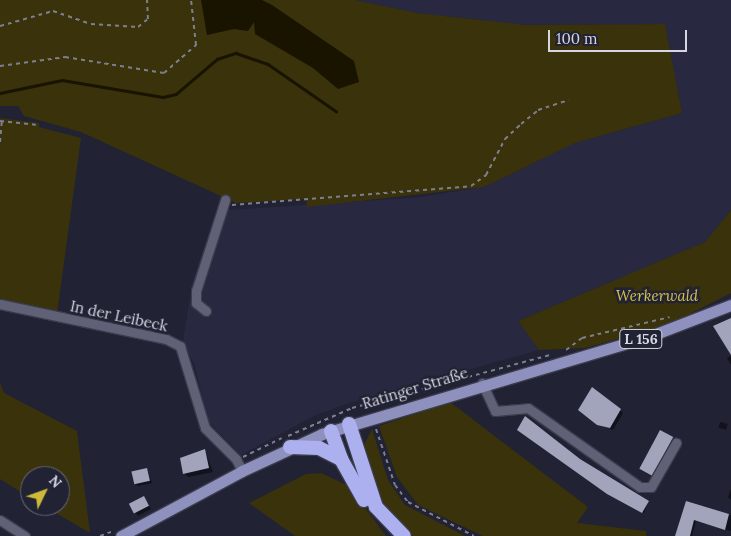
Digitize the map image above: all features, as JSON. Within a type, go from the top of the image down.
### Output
[{"type":"highway","points":[[349,424],[372,501],[404,536]]},
{"type":"highway","points":[[332,430],[341,459],[368,506],[396,536]]},
{"type":"highway","points":[[290,448],[319,448],[341,459]]},
{"type":"main road","name":"Ratinger Straße","points":[[121,536],[240,466],[349,424],[370,411],[482,383],[648,337],[731,305]]},
{"type":"street","points":[[206,311],[196,303],[196,290],[224,203]]},
{"type":"street","name":"In der Leibeck","points":[[0,304],[173,342],[184,353],[205,428],[240,466]]},
{"type":"street","points":[[482,383],[495,411],[528,408],[640,487],[651,487],[676,443]]},
{"type":"street","points":[[0,520],[25,536]]},
{"type":"path","points":[[0,26],[53,11],[91,24],[138,27],[148,19],[147,0]]},
{"type":"path","points":[[0,66],[65,57],[164,73],[196,45],[191,0]]},
{"type":"path","points":[[224,203],[470,186],[486,175],[505,139],[521,124],[538,110],[568,100]]},
{"type":"path","points":[[0,142],[1,121],[36,125]]},
{"type":"path","points":[[240,466],[319,420],[370,411],[525,359],[563,352],[582,338],[676,315]]},
{"type":"path","points":[[370,411],[401,495],[421,512],[474,536]]},
{"type":"shaded area","points":[[201,0],[262,0],[272,5],[354,61],[359,82],[338,89],[313,68],[255,34],[254,22],[248,31],[234,29],[207,35]]},
{"type":"shaded area","points":[[355,0],[731,0],[731,210],[705,242],[518,321],[539,350],[349,403],[316,415],[241,455],[208,421],[195,366],[183,341],[192,284],[216,211],[420,197],[484,187],[575,143],[682,113],[665,24],[526,25],[417,13]]},
{"type":"green space","points":[[0,0],[355,0],[417,13],[526,25],[665,24],[682,113],[575,143],[484,187],[307,207],[306,199],[236,203],[81,132],[24,116],[18,106],[0,106]]},
{"type":"green space","points":[[0,118],[39,123],[39,127],[81,138],[57,314],[0,301]]},
{"type":"green space","name":"Werkerwald","points":[[731,210],[731,293],[668,325],[585,348],[539,350],[518,321],[705,242]]},
{"type":"green space","points":[[0,383],[4,393],[77,431],[90,533],[61,516],[70,516],[70,466],[20,466],[20,492],[0,479]]},
{"type":"green space","points":[[450,402],[588,507],[577,523],[646,531],[646,536],[483,536],[418,505],[397,477],[379,426]]},
{"type":"green space","points":[[372,429],[388,480],[405,505],[465,536],[413,536],[381,505],[363,447]]},
{"type":"green space","points":[[321,473],[349,486],[386,536],[295,536],[249,503],[306,474]]},
{"type":"building","points":[[731,318],[731,355],[713,326]]},
{"type":"building","points":[[592,387],[621,409],[610,428],[597,425],[578,410]]},
{"type":"building","points":[[525,416],[580,459],[649,501],[642,513],[607,494],[517,430]]},
{"type":"building","points":[[660,430],[673,437],[653,476],[639,469]]},
{"type":"building","points":[[205,449],[209,468],[183,474],[180,458]]},
{"type":"building","points":[[147,468],[150,481],[134,484],[131,472]]},
{"type":"building","points":[[144,496],[149,506],[134,514],[129,504]]},
{"type":"building","points":[[686,501],[729,514],[725,530],[694,520],[690,536],[675,536]]},
{"type":"waterway","points":[[0,93],[62,80],[163,97],[176,94],[217,59],[236,53],[268,64],[336,111]]}]
